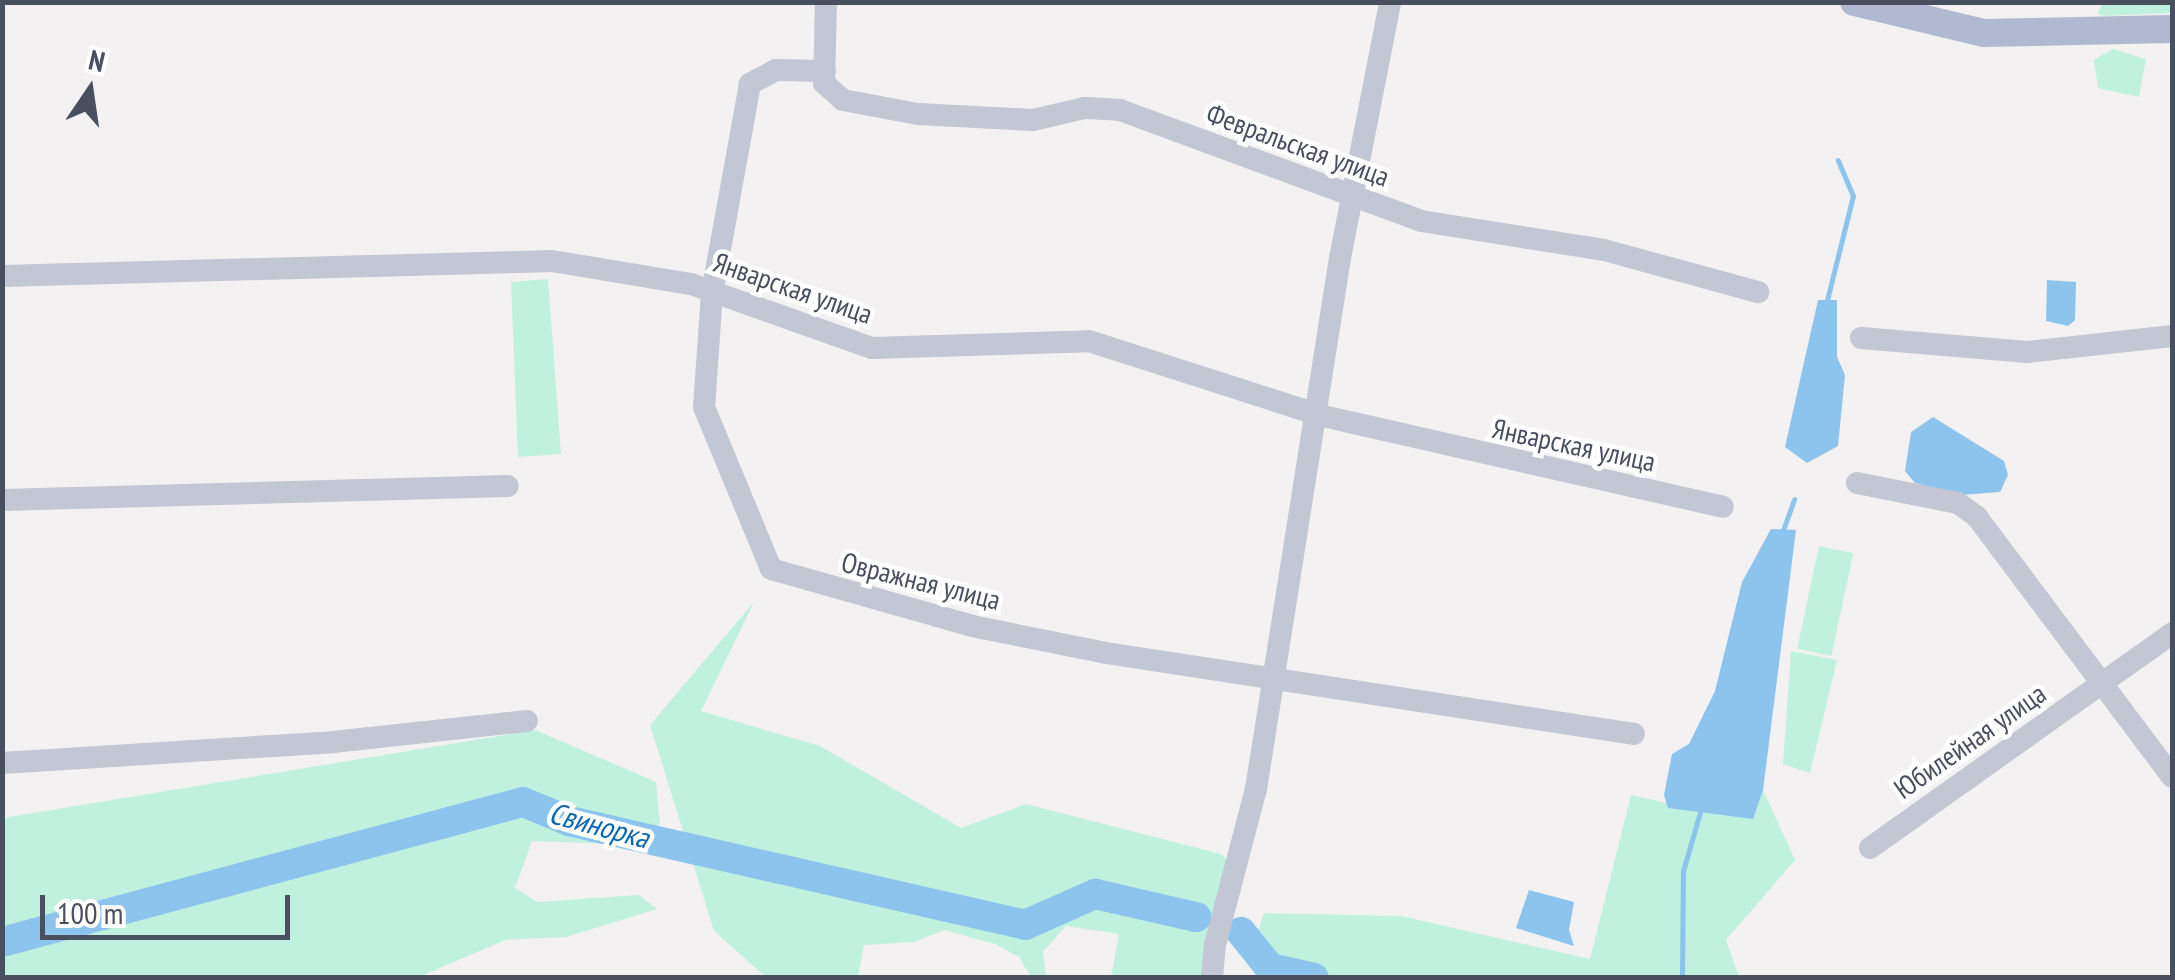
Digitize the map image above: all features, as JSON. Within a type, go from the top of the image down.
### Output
[{"type":"main road","points":[[1854,2],[1984,33],[2172,29]]},
{"type":"street","points":[[824,77],[826,2]]},
{"type":"street","points":[[1212,978],[1215,945],[1253,806],[1316,414],[1390,2]]},
{"type":"street","name":"Овражная улица","points":[[824,77],[776,70],[750,84],[712,293],[704,407],[763,554],[779,576],[1021,636],[1634,734]]},
{"type":"street","name":"Февральская улица","points":[[824,77],[843,100],[918,114],[1044,120],[1085,108],[1120,110],[1302,181],[1355,194],[1421,221],[1604,250],[1758,292]]},
{"type":"street","name":"Январская улица","points":[[2,276],[538,260],[712,293],[872,348],[1074,338],[1316,414],[1723,507]]},
{"type":"street","points":[[1861,338],[2027,352],[2172,336]]},
{"type":"street","points":[[1857,483],[1965,507],[2104,682],[2172,778]]},
{"type":"street","points":[[2,500],[508,486]]},
{"type":"street","name":"Юбилейная улица","points":[[1870,848],[2172,634]]},
{"type":"street","points":[[2,762],[333,742],[527,721]]},
{"type":"green space","points":[[2104,3],[2172,3],[2172,13],[2104,16],[2097,13]]},
{"type":"green space","points":[[2112,49],[2146,59],[2139,97],[2098,88],[2094,60]]},
{"type":"green space","points":[[548,279],[561,454],[518,457],[511,282]]},
{"type":"green space","points":[[1819,546],[1853,553],[1831,656],[1797,649]]},
{"type":"green space","points":[[754,602],[701,711],[820,746],[961,828],[1026,804],[1221,854],[1228,860],[1205,977],[1111,977],[1119,934],[1066,926],[1043,952],[1046,977],[1031,977],[1019,957],[995,944],[944,930],[914,942],[864,945],[858,977],[766,977],[714,931],[650,725]]},
{"type":"green space","points":[[1791,651],[1837,660],[1810,773],[1783,764]]},
{"type":"green space","points":[[535,730],[656,782],[660,824],[608,844],[532,841],[515,888],[537,902],[639,895],[657,909],[566,937],[505,940],[419,977],[3,978],[3,818]]},
{"type":"green space","points":[[1763,790],[1795,860],[1726,940],[1739,977],[1258,978],[1247,963],[1264,913],[1401,916],[1590,959],[1631,795],[1721,815]]},
{"type":"water","points":[[2047,280],[2076,282],[2075,320],[2068,326],[2046,321]]},
{"type":"water","points":[[1818,300],[1837,300],[1837,357],[1845,375],[1838,446],[1807,463],[1785,447]]},
{"type":"water","points":[[1933,417],[2004,461],[2008,475],[2000,492],[1961,495],[1915,483],[1905,471],[1911,432]]},
{"type":"water","points":[[1771,529],[1796,530],[1763,790],[1753,819],[1668,808],[1664,795],[1672,754],[1689,744],[1715,691],[1742,582]]},
{"type":"water","points":[[1529,890],[1574,902],[1569,930],[1574,946],[1516,928]]},
{"type":"waterway","points":[[1827,300],[1853,196],[1838,160]]},
{"type":"waterway","points":[[1783,530],[1794,499]]},
{"type":"waterway","name":"Свинорка","points":[[2,942],[523,802],[569,821],[1025,925],[1095,894],[1196,917]]},
{"type":"waterway","points":[[1682,978],[1683,871],[1700,812]]},
{"type":"waterway","name":"Свинорка","points":[[1241,932],[1270,968],[1314,978]]}]
